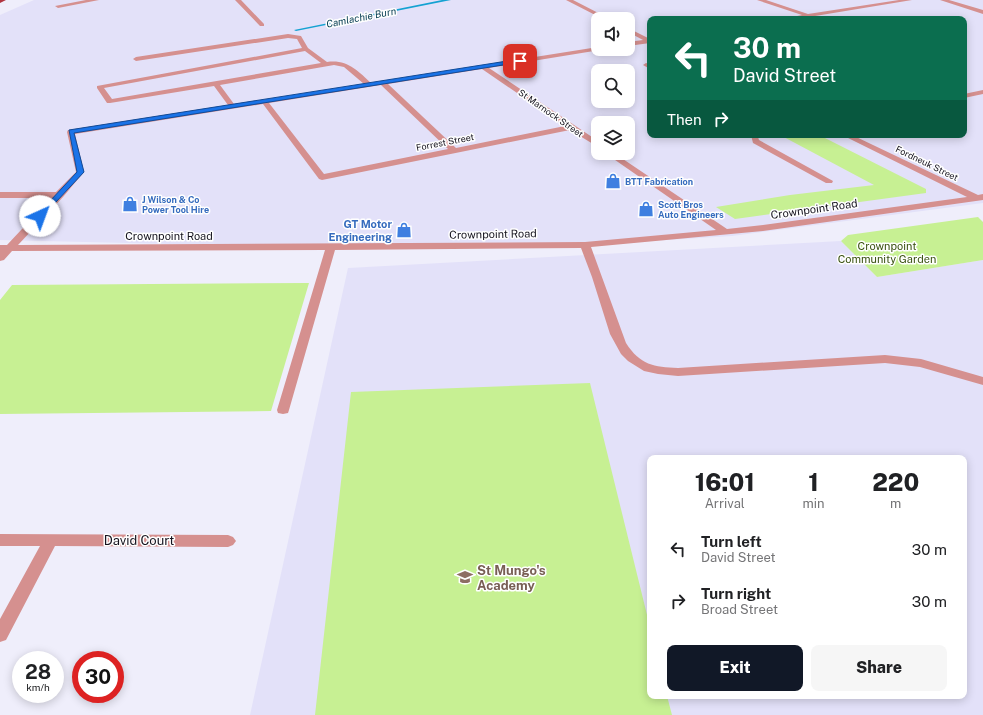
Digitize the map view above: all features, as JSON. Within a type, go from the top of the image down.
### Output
[{"type":"street","points":[[58,6],[96,0]]},
{"type":"street","points":[[238,0],[262,25]]},
{"type":"street","points":[[569,0],[593,12]]},
{"type":"street","points":[[760,0],[808,16],[909,0]]},
{"type":"street","points":[[943,0],[983,12]]},
{"type":"street","points":[[635,34],[647,40]]},
{"type":"street","points":[[136,59],[288,36],[299,37],[306,49],[327,65]]},
{"type":"street","points":[[635,43],[647,41]]},
{"type":"street","points":[[306,49],[99,87],[110,101],[334,63],[346,65],[370,84]]},
{"type":"street","points":[[0,258],[5,248],[60,195],[80,172],[71,132],[591,50]]},
{"type":"street","name":"St Marnock Street","points":[[483,67],[591,140]]},
{"type":"street","points":[[382,82],[454,150]]},
{"type":"street","points":[[216,84],[232,106]]},
{"type":"street","points":[[967,95],[983,92]]},
{"type":"street","name":"Forrest Street","points":[[264,101],[322,177],[571,127]]},
{"type":"street","points":[[755,138],[756,141],[829,181]]},
{"type":"street","name":"Fordneuk Street","points":[[852,138],[980,198]]},
{"type":"street","points":[[619,160],[726,232]]},
{"type":"street","points":[[0,195],[60,195]]},
{"type":"street","name":"Crownpoint Road","points":[[5,248],[585,245],[763,228],[980,198]]},
{"type":"street","points":[[585,245],[604,296],[614,329],[628,356],[638,364],[654,371],[678,372],[885,359],[921,363],[983,381]]},
{"type":"street","points":[[283,410],[331,247]]},
{"type":"street","name":"David Court","points":[[0,540],[228,541]]},
{"type":"street","points":[[0,635],[51,540]]},
{"type":"shaded area","points":[[34,0],[983,0],[983,203],[732,236],[585,245],[338,248],[0,240],[0,15]]},
{"type":"shaded area","name":"St Mungo's Academy","points":[[841,241],[877,277],[983,260],[983,715],[250,715],[348,268]]},
{"type":"green space","points":[[786,138],[825,138],[926,189],[926,193],[735,219],[716,207],[790,195],[874,185]]},
{"type":"green space","name":"Crownpoint Community Garden","points":[[978,217],[983,222],[983,260],[877,277],[841,241],[848,235]]},
{"type":"green space","points":[[309,283],[271,411],[0,414],[0,300],[12,285]]},
{"type":"green space","points":[[590,383],[647,615],[647,699],[668,699],[672,715],[315,715],[351,392]]},
{"type":"waterway","name":"Camlachie Burn","points":[[296,30],[449,0]]},
{"type":"place","name":"BTT Fabrication","points":[[613,181]]},
{"type":"place","name":"J Wilson & Co Power Tool Hire","points":[[130,204]]},
{"type":"place","name":"Scott Bros Auto Engineers","points":[[646,209]]},
{"type":"place","name":"GT Motor Engineering","points":[[404,230]]},
{"type":"place","name":"St Mungo's Academy","points":[[465,577]]},
{"type":"route","points":[[40,216],[80,172],[71,132],[520,61]]}]
